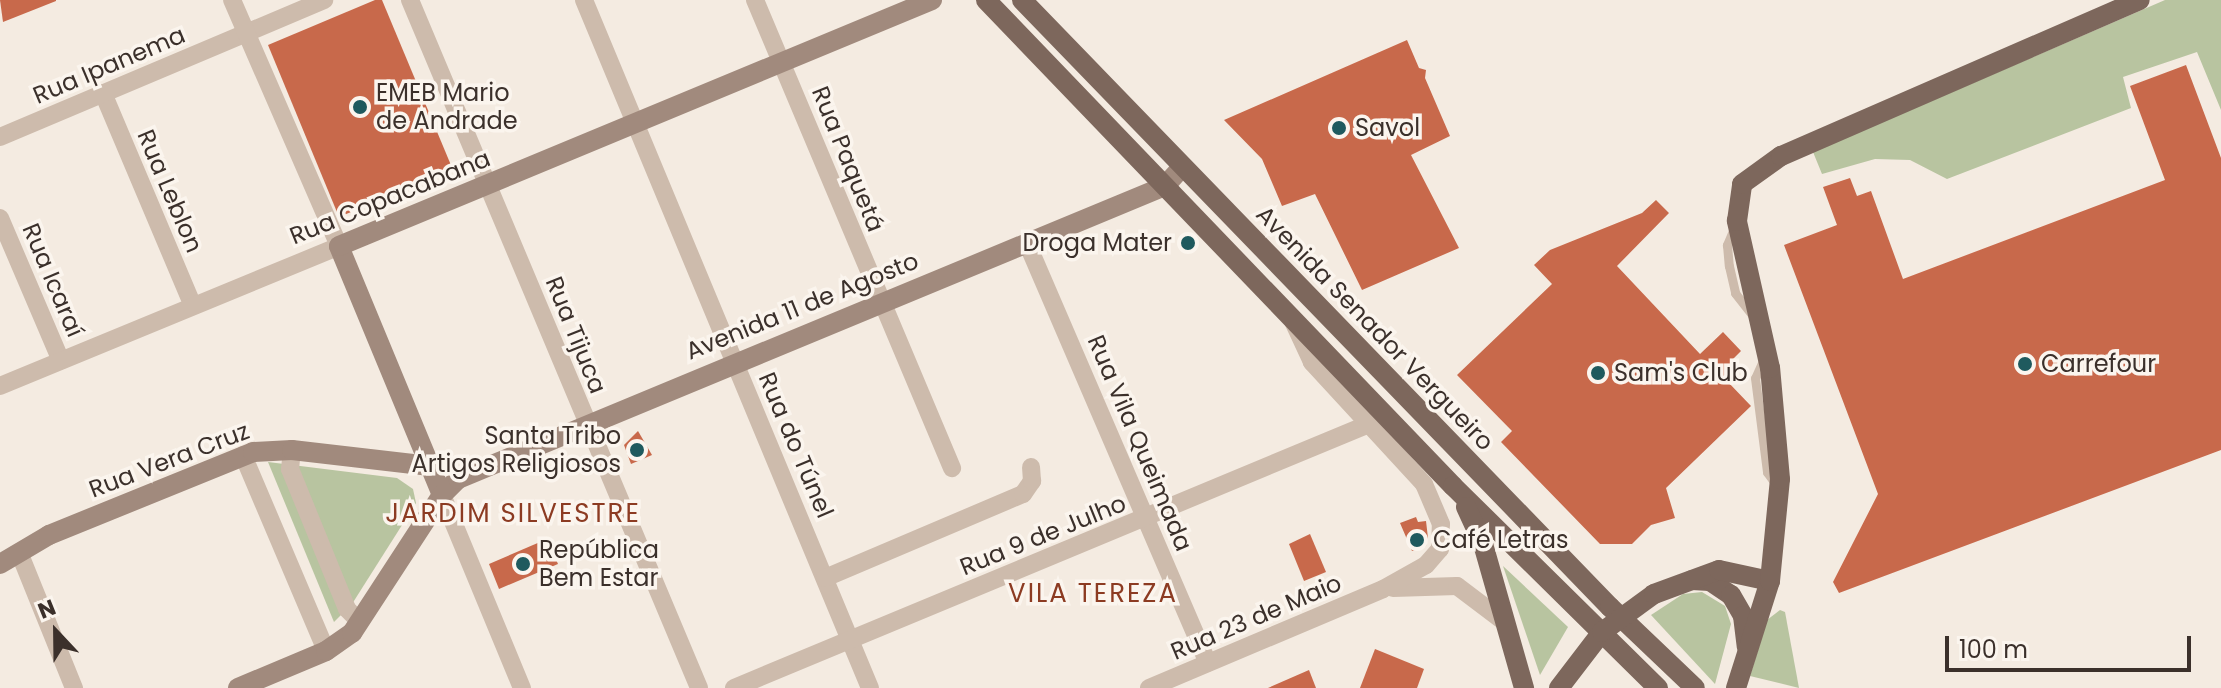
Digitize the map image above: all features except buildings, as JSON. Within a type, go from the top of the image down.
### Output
[{"type":"main road","points":[[986,0],[1453,486],[1658,688]]},
{"type":"main road","name":"Avenida Senador Vergueiro","points":[[1022,0],[1620,618],[1695,688]]},
{"type":"main road","points":[[1736,688],[1770,581],[1780,489],[1780,436],[1767,354],[1737,221],[1739,189],[1764,164],[2139,0]]},
{"type":"main road","points":[[1453,486],[1483,544],[1524,688]]},
{"type":"main road","points":[[1559,688],[1602,632],[1684,580],[1719,570],[1770,581]]},
{"type":"main road","points":[[1684,580],[1710,581],[1731,595],[1745,625],[1748,655]]},
{"type":"street","points":[[232,0],[339,246],[522,688]]},
{"type":"street","name":"Rua Ipanema","points":[[0,137],[324,0]]},
{"type":"street","name":"Rua Tijuca","points":[[410,0],[699,688]]},
{"type":"street","name":"Rua do Túnel","points":[[584,0],[870,688]]},
{"type":"street","name":"Rua Paquetá","points":[[755,0],[952,468]]},
{"type":"street","name":"Rua Copacabana","points":[[0,386],[932,0]]},
{"type":"street","name":"Rua Leblon","points":[[103,93],[193,306]]},
{"type":"street","name":"Avenida 11 de Agosto","points":[[442,495],[458,479],[586,423],[1165,186],[1182,167]]},
{"type":"street","name":"Rua Icaraí","points":[[0,218],[61,361]]},
{"type":"street","name":"Rua Vila Queimada","points":[[1027,243],[1208,663]]},
{"type":"street","points":[[1291,317],[1312,362],[1369,424]]},
{"type":"street","name":"Rua 9 de Julho","points":[[734,688],[1369,424]]},
{"type":"street","name":"Rua 23 de Maio","points":[[1149,688],[1383,589],[1430,562],[1441,545],[1441,524],[1431,495],[1369,424]]},
{"type":"street","points":[[292,450],[290,469],[347,609],[360,622]]},
{"type":"street","name":"Rua Vera Cruz","points":[[0,564],[19,552],[243,455],[292,450],[430,466]]},
{"type":"street","points":[[243,455],[326,651]]},
{"type":"street","points":[[825,578],[1023,494],[1032,481],[1031,467]]},
{"type":"street","points":[[238,688],[326,651],[360,622],[442,495]]},
{"type":"street","points":[[19,552],[74,688]]},
{"type":"street","name":"Rua 23 de Maio","points":[[1383,589],[1452,585],[1478,598],[1506,623]]},
{"type":"green space","points":[[2165,0],[2221,0],[2221,110],[2197,52],[2123,77],[2131,108],[1947,179],[1910,160],[1875,159],[1822,174],[1813,152]]},
{"type":"green space","points":[[268,462],[397,478],[413,489],[416,503],[352,604],[334,622]]},
{"type":"green space","points":[[1503,566],[1568,627],[1540,675]]},
{"type":"green space","points":[[1702,592],[1725,606],[1731,624],[1715,684],[1651,615],[1683,594]]},
{"type":"green space","points":[[1780,610],[1785,612],[1799,688],[1750,676],[1767,620]]},
{"type":"place","name":"EMEB Mario de Andrade","points":[[360,107]]},
{"type":"place","name":"Savol","points":[[1339,128]]},
{"type":"place","name":"Droga Mater","points":[[1188,243]]},
{"type":"place","name":"Carrefour","points":[[2025,364]]},
{"type":"place","name":"Sam's Club","points":[[1598,373]]},
{"type":"place","name":"Santa Tribo Artigos Religiosos","points":[[637,450]]},
{"type":"place","name":"Café Letras","points":[[1417,540]]},
{"type":"place","name":"República Bem Estar","points":[[523,564]]},
{"type":"district","name":"JARDIM SILVESTRE","points":[[513,514]]},
{"type":"district","name":"VILA TEREZA","points":[[1093,594]]}]
